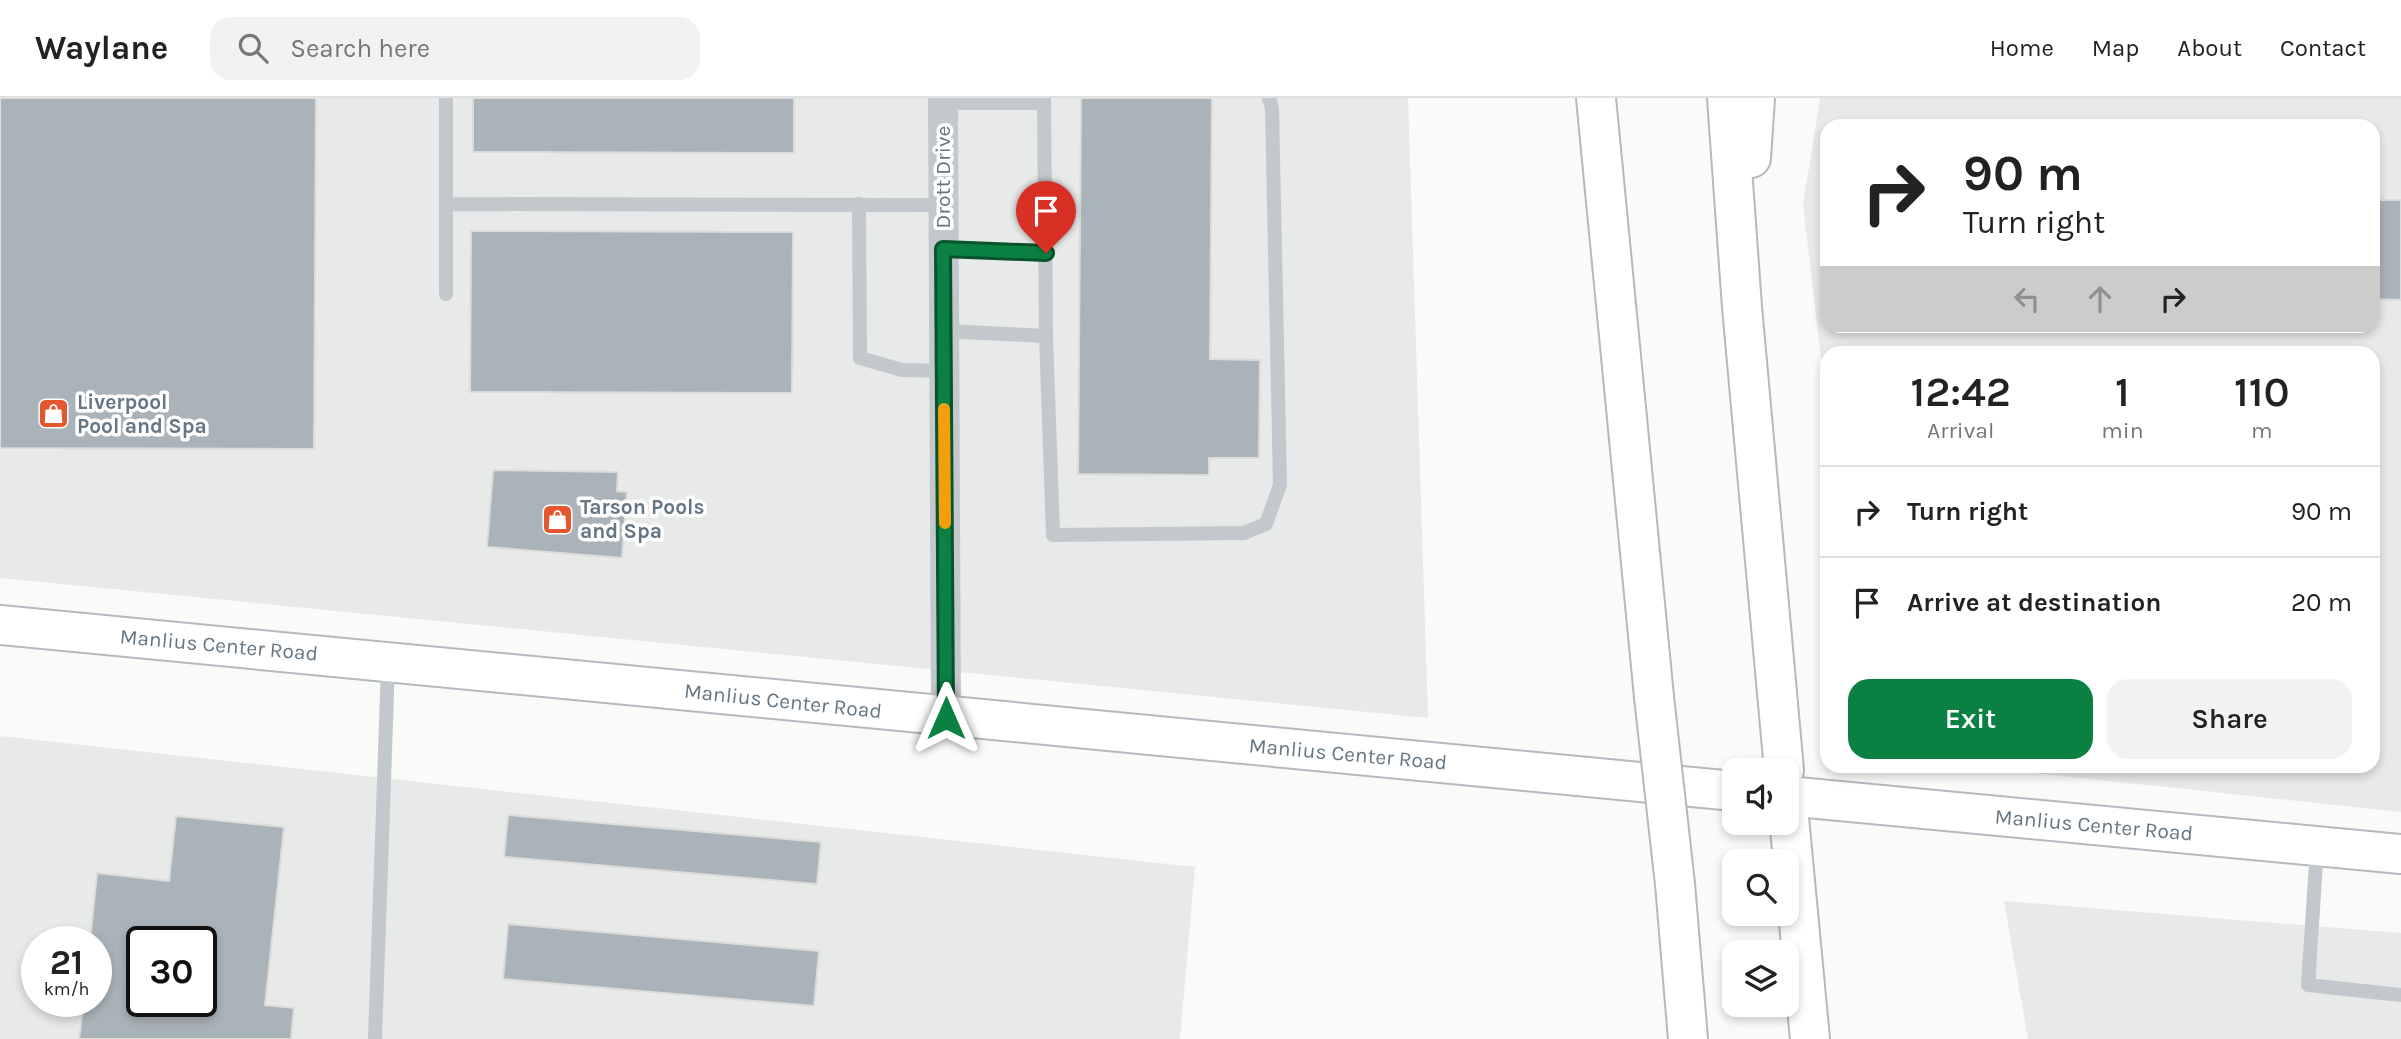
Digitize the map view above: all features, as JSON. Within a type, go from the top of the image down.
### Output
[{"type":"main road","points":[[1596,98],[1654,697],[1675,884],[1688,1039]]},
{"type":"main road","points":[[1727,98],[1742,307],[1783,758]]},
{"type":"main road","points":[[1742,307],[1755,98]]},
{"type":"main road","name":"Manlius Center Road","points":[[0,625],[388,660],[946,718],[1722,790]]},
{"type":"main road","name":"Manlius Center Road","points":[[1799,798],[2401,854]]},
{"type":"main road","points":[[1791,835],[1810,1039]]},
{"type":"street","name":"Drott Drive","points":[[943,101],[946,718]]},
{"type":"lane","points":[[446,98],[446,293]]},
{"type":"lane","points":[[943,101],[1044,101],[1046,336],[1054,535],[1244,533],[1266,524],[1280,485],[1272,108],[1269,98]]},
{"type":"lane","points":[[446,204],[943,205]]},
{"type":"lane","points":[[859,204],[860,358],[902,370],[944,371]]},
{"type":"lane","points":[[943,249],[1046,253]]},
{"type":"lane","points":[[943,331],[1046,336]]},
{"type":"lane","points":[[375,1039],[388,660]]},
{"type":"lane","points":[[2318,846],[2308,985],[2401,995]]},
{"type":"shaded area","points":[[0,98],[1408,98],[1428,718],[0,578]]},
{"type":"shaded area","points":[[1820,98],[2401,98],[2401,812],[2034,773],[2380,773],[2380,346],[1820,346],[1820,350],[1803,205]]},
{"type":"shaded area","points":[[0,736],[1195,867],[1180,1039],[0,1039]]},
{"type":"shaded area","points":[[2004,901],[2401,933],[2401,1039],[2028,1039]]},
{"type":"building","points":[[0,98],[316,98],[314,449],[0,448]]},
{"type":"building","points":[[473,98],[794,98],[794,153],[473,152]]},
{"type":"building","points":[[1081,98],[1212,98],[1210,359],[1260,360],[1259,458],[1209,458],[1209,475],[1078,474]]},
{"type":"building","points":[[2380,200],[2401,200],[2401,300],[2380,299]]},
{"type":"building","points":[[471,231],[793,232],[792,393],[470,392]]},
{"type":"building","name":"Tarson Pools and Spa","points":[[493,470],[618,472],[617,491],[627,492],[622,558],[487,547]]},
{"type":"building","points":[[508,815],[821,842],[817,884],[504,857]]},
{"type":"building","points":[[176,816],[284,827],[265,1005],[294,1008],[291,1039],[79,1039],[82,1017],[112,1017],[112,926],[92,926],[97,873],[169,881]]},
{"type":"building","points":[[508,924],[819,951],[814,1006],[503,979]]},
{"type":"slow traffic","points":[[944,409],[945,523]]},
{"type":"place","name":"Liverpool Pool and Spa","points":[[54,414]]},
{"type":"place","name":"Tarson Pools and Spa","points":[[557,519]]},
{"type":"route","points":[[946,718],[943,249],[1046,253]]}]
